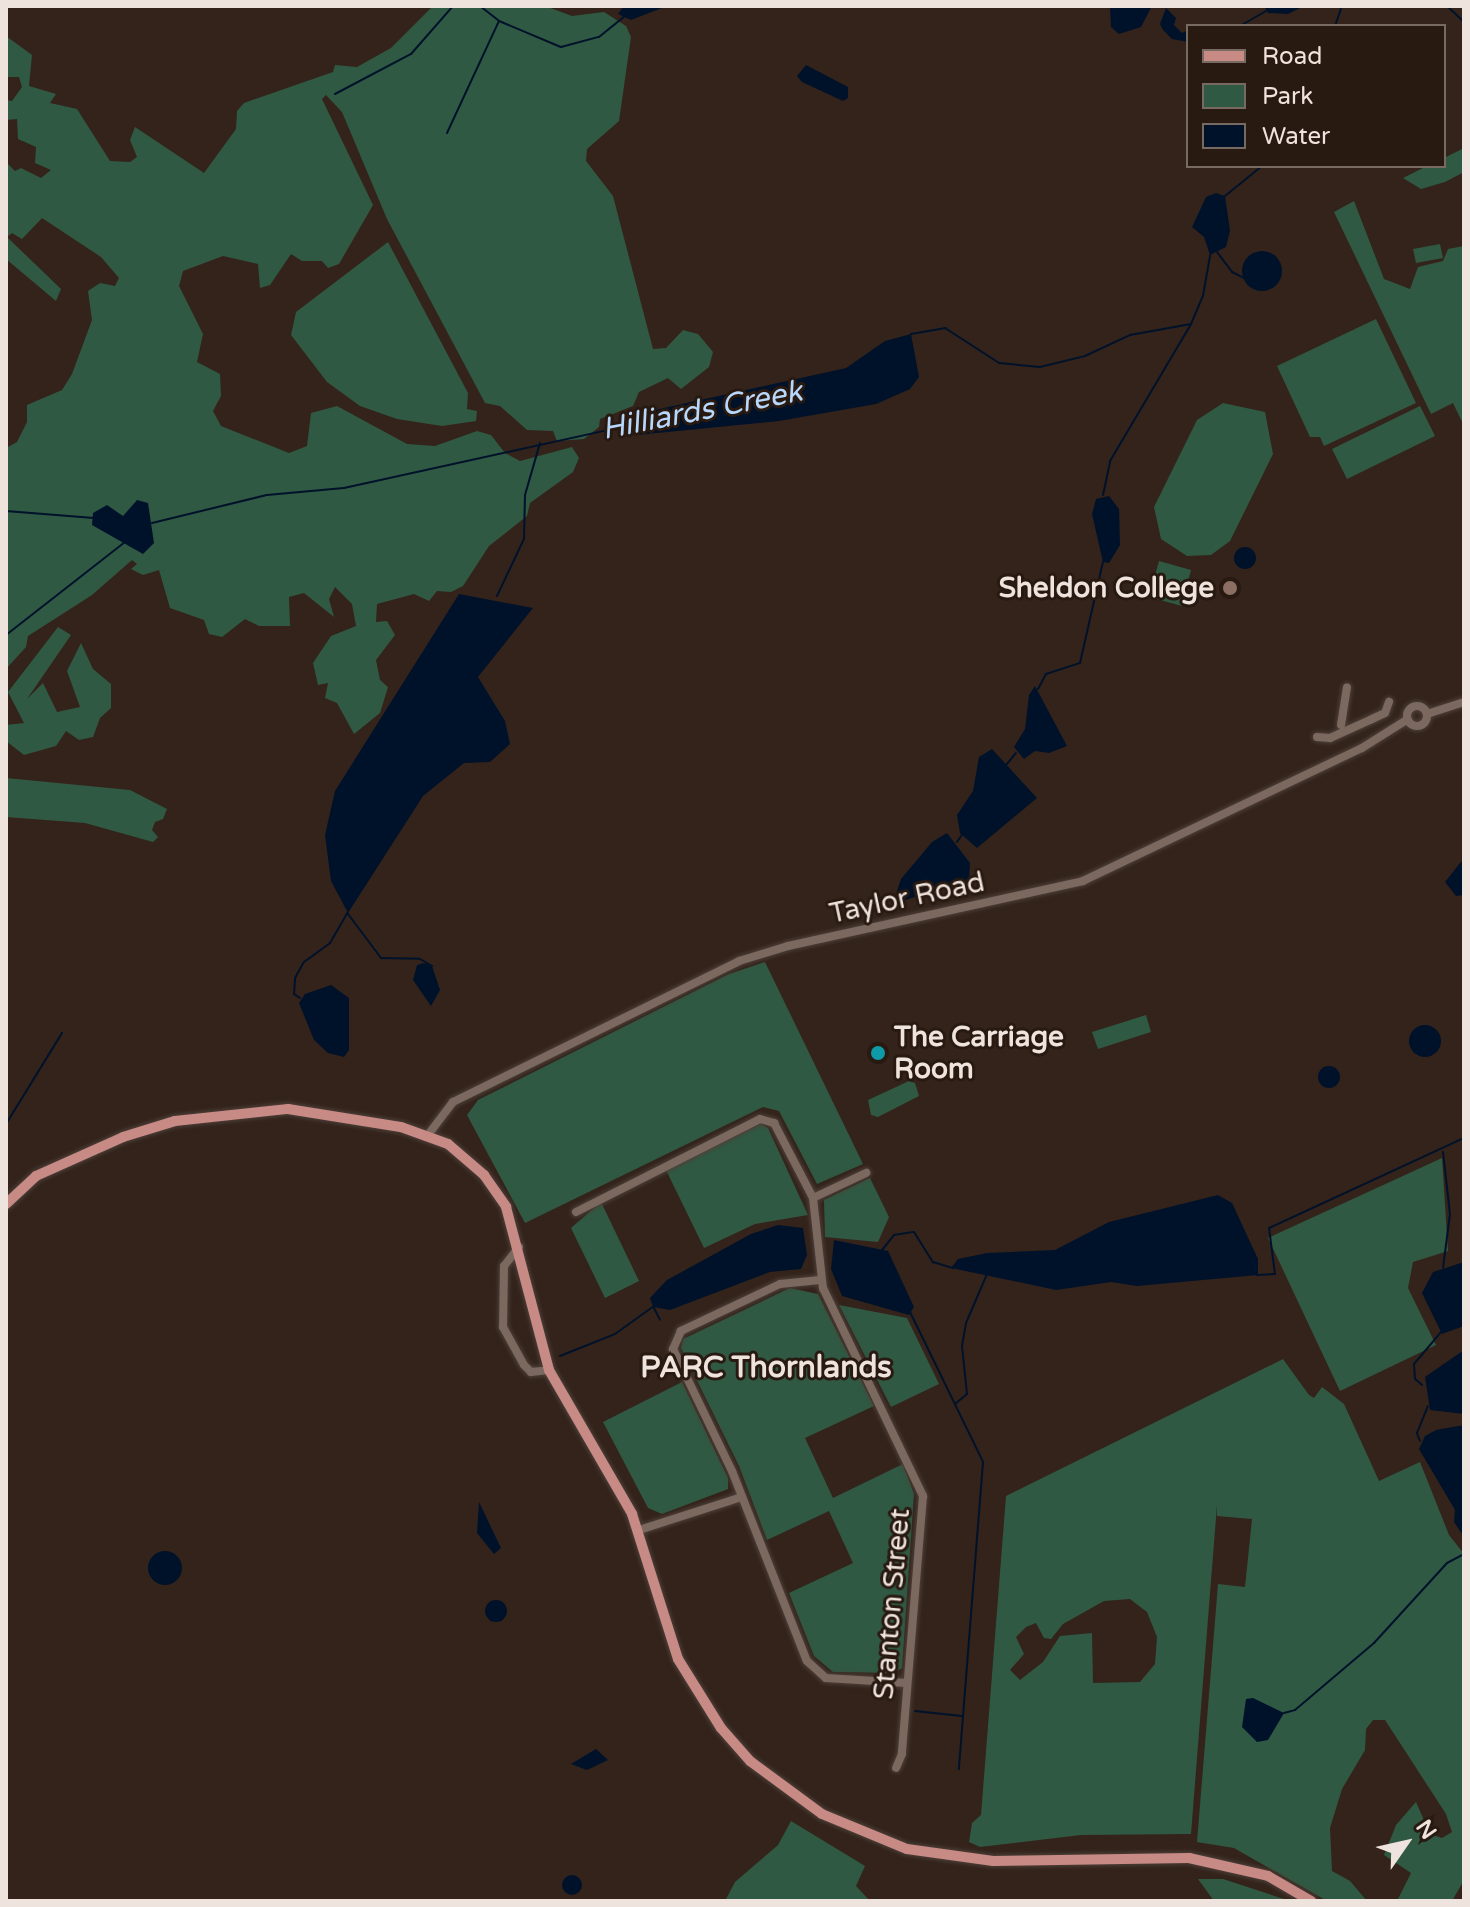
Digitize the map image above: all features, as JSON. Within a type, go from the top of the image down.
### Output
[{"type":"main road","points":[[6,1204],[36,1176],[123,1137],[175,1121],[288,1109],[428,1135],[465,1156],[484,1175],[506,1207],[519,1247],[533,1325],[549,1370],[617,1481],[639,1530],[662,1618],[698,1696],[750,1761],[822,1814],[895,1846],[945,1857],[1038,1862],[1189,1858],[1268,1876],[1311,1901]]},
{"type":"street","points":[[1341,725],[1347,687]]},
{"type":"street","points":[[1317,737],[1330,738],[1385,713],[1389,702]]},
{"type":"street","points":[[1427,714],[1415,707],[1408,719],[1418,726],[1427,714],[1464,702]]},
{"type":"street","name":"Taylor Road","points":[[428,1135],[453,1102],[739,961],[788,946],[1083,881],[1362,748],[1408,719]]},
{"type":"street","name":"Stanton Street","points":[[576,1212],[765,1117],[774,1123],[813,1198],[820,1280],[923,1496],[902,1754],[896,1768]]},
{"type":"street","points":[[813,1198],[866,1173]]},
{"type":"street","points":[[519,1247],[504,1266],[503,1327],[531,1372],[549,1370]]},
{"type":"street","points":[[820,1280],[780,1284],[674,1337],[673,1349],[742,1497],[814,1670],[826,1678],[907,1683]]},
{"type":"street","points":[[639,1530],[742,1497]]},
{"type":"green space","points":[[433,6],[545,6],[572,16],[604,12],[626,26],[631,37],[619,121],[587,149],[586,161],[613,196],[653,349],[666,348],[683,330],[698,334],[713,352],[709,367],[681,389],[668,378],[639,392],[633,406],[600,419],[599,427],[584,439],[557,441],[553,431],[527,430],[500,406],[485,403],[387,219],[342,112],[326,95],[322,99],[373,205],[339,264],[328,268],[322,261],[302,261],[291,254],[270,285],[260,288],[258,264],[223,256],[183,271],[179,286],[203,334],[197,362],[220,374],[221,396],[213,411],[221,426],[289,453],[307,446],[311,413],[337,406],[407,444],[435,446],[477,431],[491,435],[505,453],[520,461],[572,447],[579,458],[573,472],[530,503],[527,516],[489,546],[463,586],[451,592],[437,591],[429,601],[414,594],[377,604],[376,622],[387,621],[395,635],[376,660],[380,680],[388,687],[380,713],[354,734],[337,703],[325,698],[328,683],[318,685],[313,663],[331,636],[356,626],[352,604],[335,587],[329,599],[334,617],[304,593],[289,597],[290,626],[259,626],[245,619],[222,637],[209,634],[204,620],[170,608],[159,570],[143,575],[131,569],[137,564],[132,560],[92,595],[28,636],[26,647],[6,669],[6,448],[17,442],[27,422],[27,405],[62,390],[72,374],[92,320],[88,291],[100,283],[115,286],[119,278],[101,257],[42,218],[22,239],[12,233],[7,237],[61,289],[56,301],[6,259],[6,162],[15,171],[21,168],[41,178],[51,170],[35,163],[36,147],[18,139],[17,119],[6,120],[6,100],[12,101],[22,87],[19,77],[6,77],[6,36],[32,55],[29,86],[56,94],[50,103],[77,109],[110,161],[130,162],[137,157],[130,140],[135,127],[204,173],[236,129],[237,111],[244,103],[333,72],[335,65],[357,67],[391,48]]},
{"type":"green space","points":[[1464,148],[1464,172],[1421,189],[1403,178],[1423,168],[1446,168],[1446,157]]},
{"type":"green space","points":[[1354,201],[1384,279],[1410,289],[1418,267],[1443,261],[1448,249],[1464,246],[1464,426],[1453,403],[1431,414],[1334,212]]},
{"type":"green space","points":[[388,242],[468,393],[467,409],[477,411],[476,421],[442,426],[397,419],[360,406],[327,382],[291,335],[296,312]]},
{"type":"green space","points":[[1440,244],[1443,258],[1416,263],[1413,249]]},
{"type":"green space","points":[[1376,319],[1416,403],[1324,446],[1320,437],[1310,437],[1277,366]]},
{"type":"green space","points":[[1223,403],[1265,412],[1273,454],[1230,541],[1211,555],[1187,556],[1161,539],[1154,507],[1197,420]]},
{"type":"green space","points":[[1420,406],[1435,436],[1347,479],[1332,449]]},
{"type":"green space","points":[[1159,561],[1191,570],[1182,606],[1149,597]]},
{"type":"green space","points":[[58,627],[71,635],[27,699],[43,683],[57,712],[80,707],[67,671],[81,643],[93,669],[111,684],[111,708],[100,718],[93,737],[79,740],[66,731],[56,746],[24,755],[6,741],[6,725],[24,723],[8,692]]},
{"type":"green space","points":[[6,778],[130,790],[167,809],[163,819],[155,822],[152,830],[158,837],[153,842],[85,823],[6,817]]},
{"type":"green space","points":[[765,962],[863,1164],[817,1184],[779,1111],[763,1107],[525,1223],[467,1115],[478,1100],[729,974]]},
{"type":"green space","points":[[1146,1015],[1151,1032],[1098,1049],[1092,1032]]},
{"type":"green space","points":[[909,1081],[915,1083],[919,1096],[878,1117],[871,1115],[868,1100]]},
{"type":"green space","points":[[761,1124],[768,1128],[808,1215],[755,1224],[704,1248],[666,1170]]},
{"type":"green space","points":[[1442,1158],[1448,1251],[1413,1262],[1408,1288],[1436,1345],[1340,1391],[1268,1238]]},
{"type":"green space","points":[[870,1178],[889,1217],[878,1242],[825,1237],[824,1200]]},
{"type":"green space","points":[[601,1202],[639,1281],[605,1298],[571,1228]]},
{"type":"green space","points":[[790,1288],[818,1294],[874,1406],[805,1438],[833,1498],[903,1464],[914,1494],[902,1668],[894,1673],[833,1672],[814,1656],[789,1593],[853,1563],[829,1511],[767,1540],[739,1466],[681,1348],[683,1339]]},
{"type":"green space","points":[[839,1305],[907,1318],[939,1384],[891,1407]]},
{"type":"green space","points":[[1283,1359],[1309,1395],[1314,1398],[1322,1387],[1344,1404],[1379,1481],[1420,1462],[1449,1535],[1464,1554],[1464,1880],[1452,1901],[1397,1901],[1411,1873],[1384,1855],[1396,1825],[1416,1802],[1430,1834],[1442,1838],[1452,1832],[1446,1814],[1385,1720],[1373,1720],[1366,1729],[1365,1750],[1342,1789],[1330,1828],[1332,1871],[1350,1881],[1367,1901],[1327,1901],[1234,1848],[1197,1842],[1218,1584],[1245,1587],[1252,1519],[1217,1516],[1217,1505],[1191,1834],[1081,1835],[980,1847],[969,1842],[972,1823],[981,1815],[1006,1496]],"holes":[[[1130,1599],[1147,1612],[1157,1637],[1155,1664],[1140,1682],[1093,1683],[1092,1633],[1060,1636],[1043,1662],[1020,1680],[1010,1670],[1024,1654],[1016,1637],[1026,1627],[1036,1623],[1044,1638],[1051,1639],[1063,1624],[1104,1601]]]},
{"type":"green space","points":[[682,1382],[728,1478],[728,1489],[662,1514],[648,1508],[603,1422]]},
{"type":"green space","points":[[791,1821],[865,1866],[856,1886],[870,1901],[725,1901],[735,1882],[778,1845]]},
{"type":"green space","points":[[1198,1879],[1223,1879],[1290,1901],[1214,1901]]},
{"type":"water","points":[[624,6],[667,6],[631,20],[618,14]]},
{"type":"water","points":[[1110,6],[1152,6],[1141,27],[1119,34],[1111,27]]},
{"type":"water","points":[[1264,6],[1304,6],[1288,14],[1268,13]]},
{"type":"water","points":[[1166,8],[1176,18],[1174,25],[1182,33],[1186,31],[1186,42],[1172,39],[1160,24]]},
{"type":"water","points":[[806,65],[848,87],[848,98],[843,101],[802,82],[797,76]]},
{"type":"water","points":[[1216,193],[1225,196],[1230,231],[1226,247],[1210,255],[1204,237],[1192,227],[1206,197]]},
{"type":"water","points":[[1262,251],[1276,257],[1282,271],[1276,285],[1262,291],[1248,285],[1242,271],[1248,257]]},
{"type":"water","points":[[911,334],[919,377],[910,389],[876,404],[779,421],[637,435],[629,425],[632,415],[846,368],[885,341]]},
{"type":"water","points":[[1109,496],[1119,509],[1120,545],[1109,563],[1103,562],[1092,514],[1096,499]]},
{"type":"water","points":[[137,500],[148,503],[154,543],[143,554],[92,525],[93,513],[107,505],[123,516]]},
{"type":"water","points":[[1245,547],[1253,550],[1256,558],[1253,566],[1245,569],[1237,566],[1234,558],[1237,550]]},
{"type":"water","points":[[459,594],[533,608],[478,677],[505,721],[510,744],[490,762],[464,763],[423,796],[348,913],[331,881],[325,835],[335,791]]},
{"type":"water","points":[[1035,686],[1067,746],[1049,753],[1035,751],[1024,759],[1014,747],[1025,729],[1029,695]]},
{"type":"water","points":[[992,749],[1037,798],[977,848],[960,833],[957,815],[973,791],[979,757]]},
{"type":"water","points":[[947,833],[970,863],[969,880],[899,902],[895,897],[901,879],[932,842]]},
{"type":"water","points":[[1464,858],[1464,895],[1456,896],[1445,882]]},
{"type":"water","points":[[424,963],[432,966],[440,990],[431,1006],[413,980],[417,965]]},
{"type":"water","points":[[331,985],[349,998],[349,1050],[344,1057],[328,1053],[314,1040],[299,1003],[305,994]]},
{"type":"water","points":[[1425,1025],[1436,1030],[1441,1041],[1436,1052],[1425,1057],[1414,1052],[1409,1041],[1414,1030]]},
{"type":"water","points":[[1329,1066],[1337,1069],[1340,1077],[1337,1085],[1329,1088],[1321,1085],[1318,1077],[1321,1069]]},
{"type":"water","points":[[1218,1195],[1232,1203],[1258,1259],[1258,1275],[1137,1286],[1111,1282],[1056,1290],[951,1268],[958,1259],[987,1253],[1055,1250],[1109,1222]]},
{"type":"water","points":[[778,1225],[803,1228],[807,1255],[801,1269],[770,1272],[670,1310],[653,1307],[650,1298],[667,1280],[751,1234]]},
{"type":"water","points":[[834,1240],[888,1251],[914,1307],[909,1315],[842,1296],[831,1269]]},
{"type":"water","points":[[1464,1262],[1464,1326],[1442,1334],[1422,1293],[1433,1272]]},
{"type":"water","points":[[1464,1350],[1464,1414],[1430,1410],[1425,1377]]},
{"type":"water","points":[[1464,1425],[1464,1537],[1454,1522],[1455,1510],[1419,1449],[1425,1436],[1436,1430]]},
{"type":"water","points":[[479,1502],[501,1548],[494,1554],[477,1533]]},
{"type":"water","points":[[165,1551],[177,1556],[182,1568],[177,1580],[165,1585],[153,1580],[148,1568],[153,1556]]},
{"type":"water","points":[[496,1600],[507,1611],[496,1622],[485,1611]]},
{"type":"water","points":[[1253,1698],[1284,1713],[1268,1740],[1257,1742],[1242,1727],[1246,1699]]},
{"type":"water","points":[[596,1749],[608,1760],[587,1770],[571,1764]]},
{"type":"water","points":[[572,1875],[579,1878],[582,1885],[579,1892],[572,1895],[565,1892],[562,1885],[565,1878]]},
{"type":"waterway","points":[[335,94],[411,54],[453,6]]},
{"type":"waterway","points":[[480,6],[499,21],[561,47],[599,37],[624,17]]},
{"type":"waterway","name":"Hilliards Creek","points":[[1336,24],[1342,6]]},
{"type":"waterway","name":"Hilliards Creek","points":[[1447,6],[1464,22]]},
{"type":"waterway","name":"Hilliards Creek","points":[[1243,24],[1266,11]]},
{"type":"waterway","points":[[447,133],[499,21]]},
{"type":"waterway","name":"Hilliards Creek","points":[[1225,196],[1260,168]]},
{"type":"waterway","points":[[1217,252],[1232,272],[1244,278]]},
{"type":"waterway","points":[[1103,495],[1110,461],[1191,324],[1203,296],[1210,256]]},
{"type":"waterway","name":"Hilliards Creek","points":[[911,334],[945,328],[999,363],[1040,367],[1085,356],[1130,335],[1191,324]]},
{"type":"waterway","name":"Hilliards Creek","points":[[152,523],[267,495],[344,488],[631,425]]},
{"type":"waterway","points":[[497,596],[524,539],[525,495],[540,443]]},
{"type":"waterway","name":"Hilliards Creek","points":[[6,511],[94,518]]},
{"type":"waterway","points":[[6,635],[125,542]]},
{"type":"waterway","points":[[1038,689],[1046,674],[1080,663],[1103,562]]},
{"type":"waterway","points":[[1007,764],[1016,753]]},
{"type":"waterway","points":[[957,842],[963,833]]},
{"type":"waterway","points":[[300,998],[294,994],[295,978],[304,962],[330,943],[348,912]]},
{"type":"waterway","points":[[348,914],[381,958],[420,959],[432,966]]},
{"type":"waterway","points":[[6,1124],[62,1033]]},
{"type":"waterway","points":[[1257,1275],[1275,1274],[1269,1228],[1464,1138]]},
{"type":"waterway","points":[[1443,1152],[1450,1214],[1443,1268]]},
{"type":"waterway","points":[[882,1250],[894,1235],[914,1232],[933,1262],[953,1268]]},
{"type":"waterway","points":[[955,1404],[967,1394],[962,1346],[966,1323],[987,1274]]},
{"type":"waterway","points":[[560,1356],[615,1334],[654,1306]]},
{"type":"waterway","points":[[654,1308],[660,1320]]},
{"type":"waterway","points":[[910,1312],[983,1462],[959,1769]]},
{"type":"waterway","points":[[1422,1385],[1415,1379],[1414,1364],[1442,1331]]},
{"type":"waterway","points":[[1420,1441],[1417,1433],[1428,1406]]},
{"type":"waterway","points":[[1284,1713],[1295,1710],[1374,1643],[1447,1563],[1464,1554]]},
{"type":"waterway","points":[[915,1711],[962,1716]]},
{"type":"place","name":"Sheldon College","points":[[1230,588]]},
{"type":"place","name":"The Carriage Room","points":[[878,1053]]},
{"type":"district","name":"PARC Thornlands","points":[[766,1368]]}]
